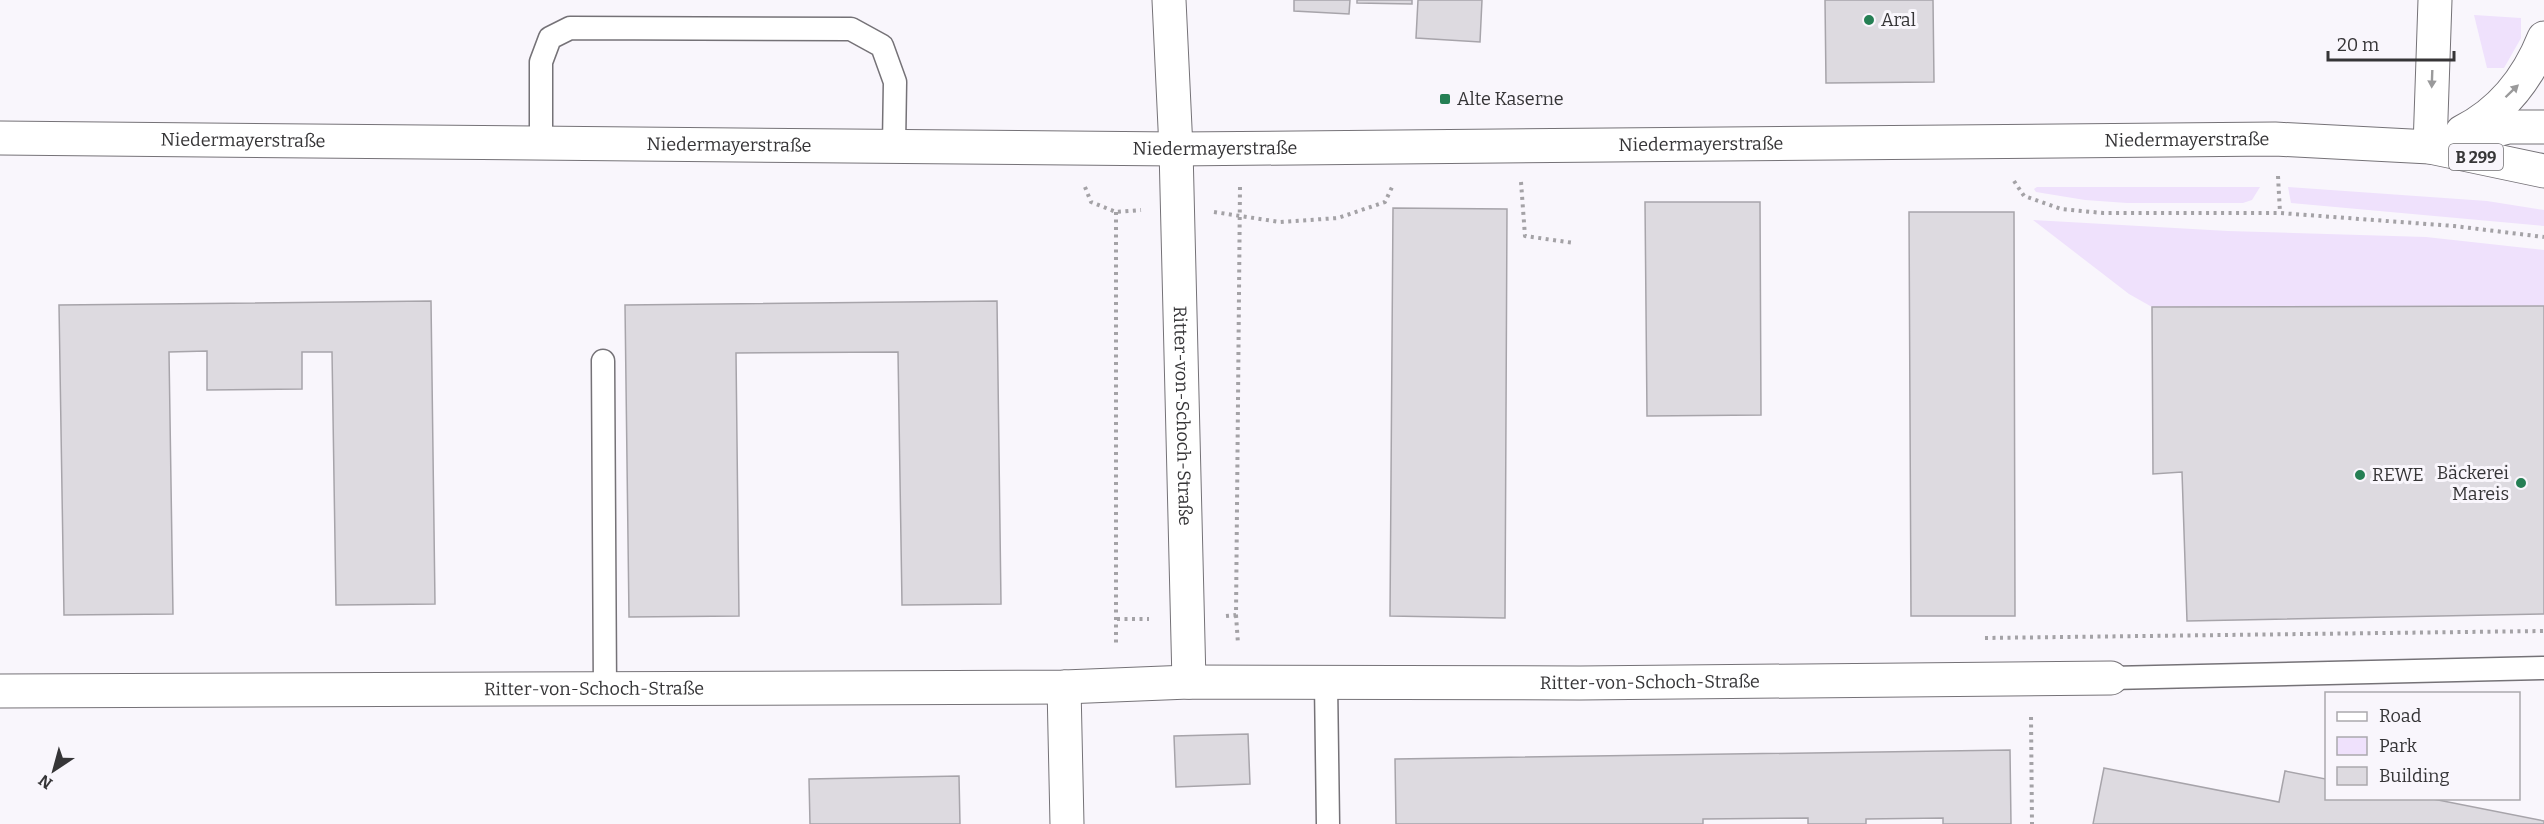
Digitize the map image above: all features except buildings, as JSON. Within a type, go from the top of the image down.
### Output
[{"type":"main road","name":"Ritter-von-Schoch-Straße","points":[[1169,0],[1176,149],[1189,682]]},
{"type":"main road","name":"B 299","points":[[2430,147],[2435,0]]},
{"type":"main road","points":[[2430,147],[2479,123],[2525,80],[2544,38]]},
{"type":"main road","name":"Niedermayerstraße","points":[[2430,147],[2508,127],[2544,127]]},
{"type":"main road","name":"Niedermayerstraße","points":[[0,138],[1176,149],[1519,144],[2275,139],[2430,147],[2544,171]]},
{"type":"main road","name":"Ritter-von-Schoch-Straße","points":[[0,691],[1064,687],[1189,682],[1580,683],[2111,678]]},
{"type":"main road","points":[[1064,687],[1067,824]]},
{"type":"lane","points":[[541,142],[541,62],[550,38],[570,28],[850,28],[882,46],[895,81],[894,145]]},
{"type":"lane","points":[[603,362],[605,689]]},
{"type":"lane","points":[[2111,678],[2544,668]]},
{"type":"lane","points":[[1326,683],[1328,824]]},
{"type":"path","points":[[1986,141],[2024,196],[2061,209],[2103,213],[2280,213],[2454,226],[2544,237]]},
{"type":"path","points":[[1519,144],[1525,236],[1574,243]]},
{"type":"path","points":[[1115,685],[1117,620],[1116,212],[1177,208],[1280,222],[1338,218],[1385,202],[1411,146]]},
{"type":"path","points":[[1236,615],[1238,645],[1249,645]]},
{"type":"path","points":[[1984,638],[2544,631]]},
{"type":"path","points":[[2031,678],[2032,824]]},
{"type":"green space","points":[[2474,15],[2521,18],[2521,38],[2504,68],[2487,68]]},
{"type":"green space","points":[[2037,187],[2260,187],[2252,200],[2243,203],[2127,203],[2085,200],[2036,192],[2034,189]]},
{"type":"green space","points":[[2288,187],[2487,201],[2544,210],[2544,226],[2291,203]]},
{"type":"green space","points":[[2033,220],[2228,231],[2426,237],[2544,250],[2544,306],[2152,307],[2129,294]]},
{"type":"place","name":"Aral","points":[[1869,20]]},
{"type":"place","name":"Alte Kaserne","points":[[1445,99]]},
{"type":"place","name":"REWE","points":[[2360,475]]},
{"type":"place","name":"Bäckerei Mareis","points":[[2521,483]]}]
